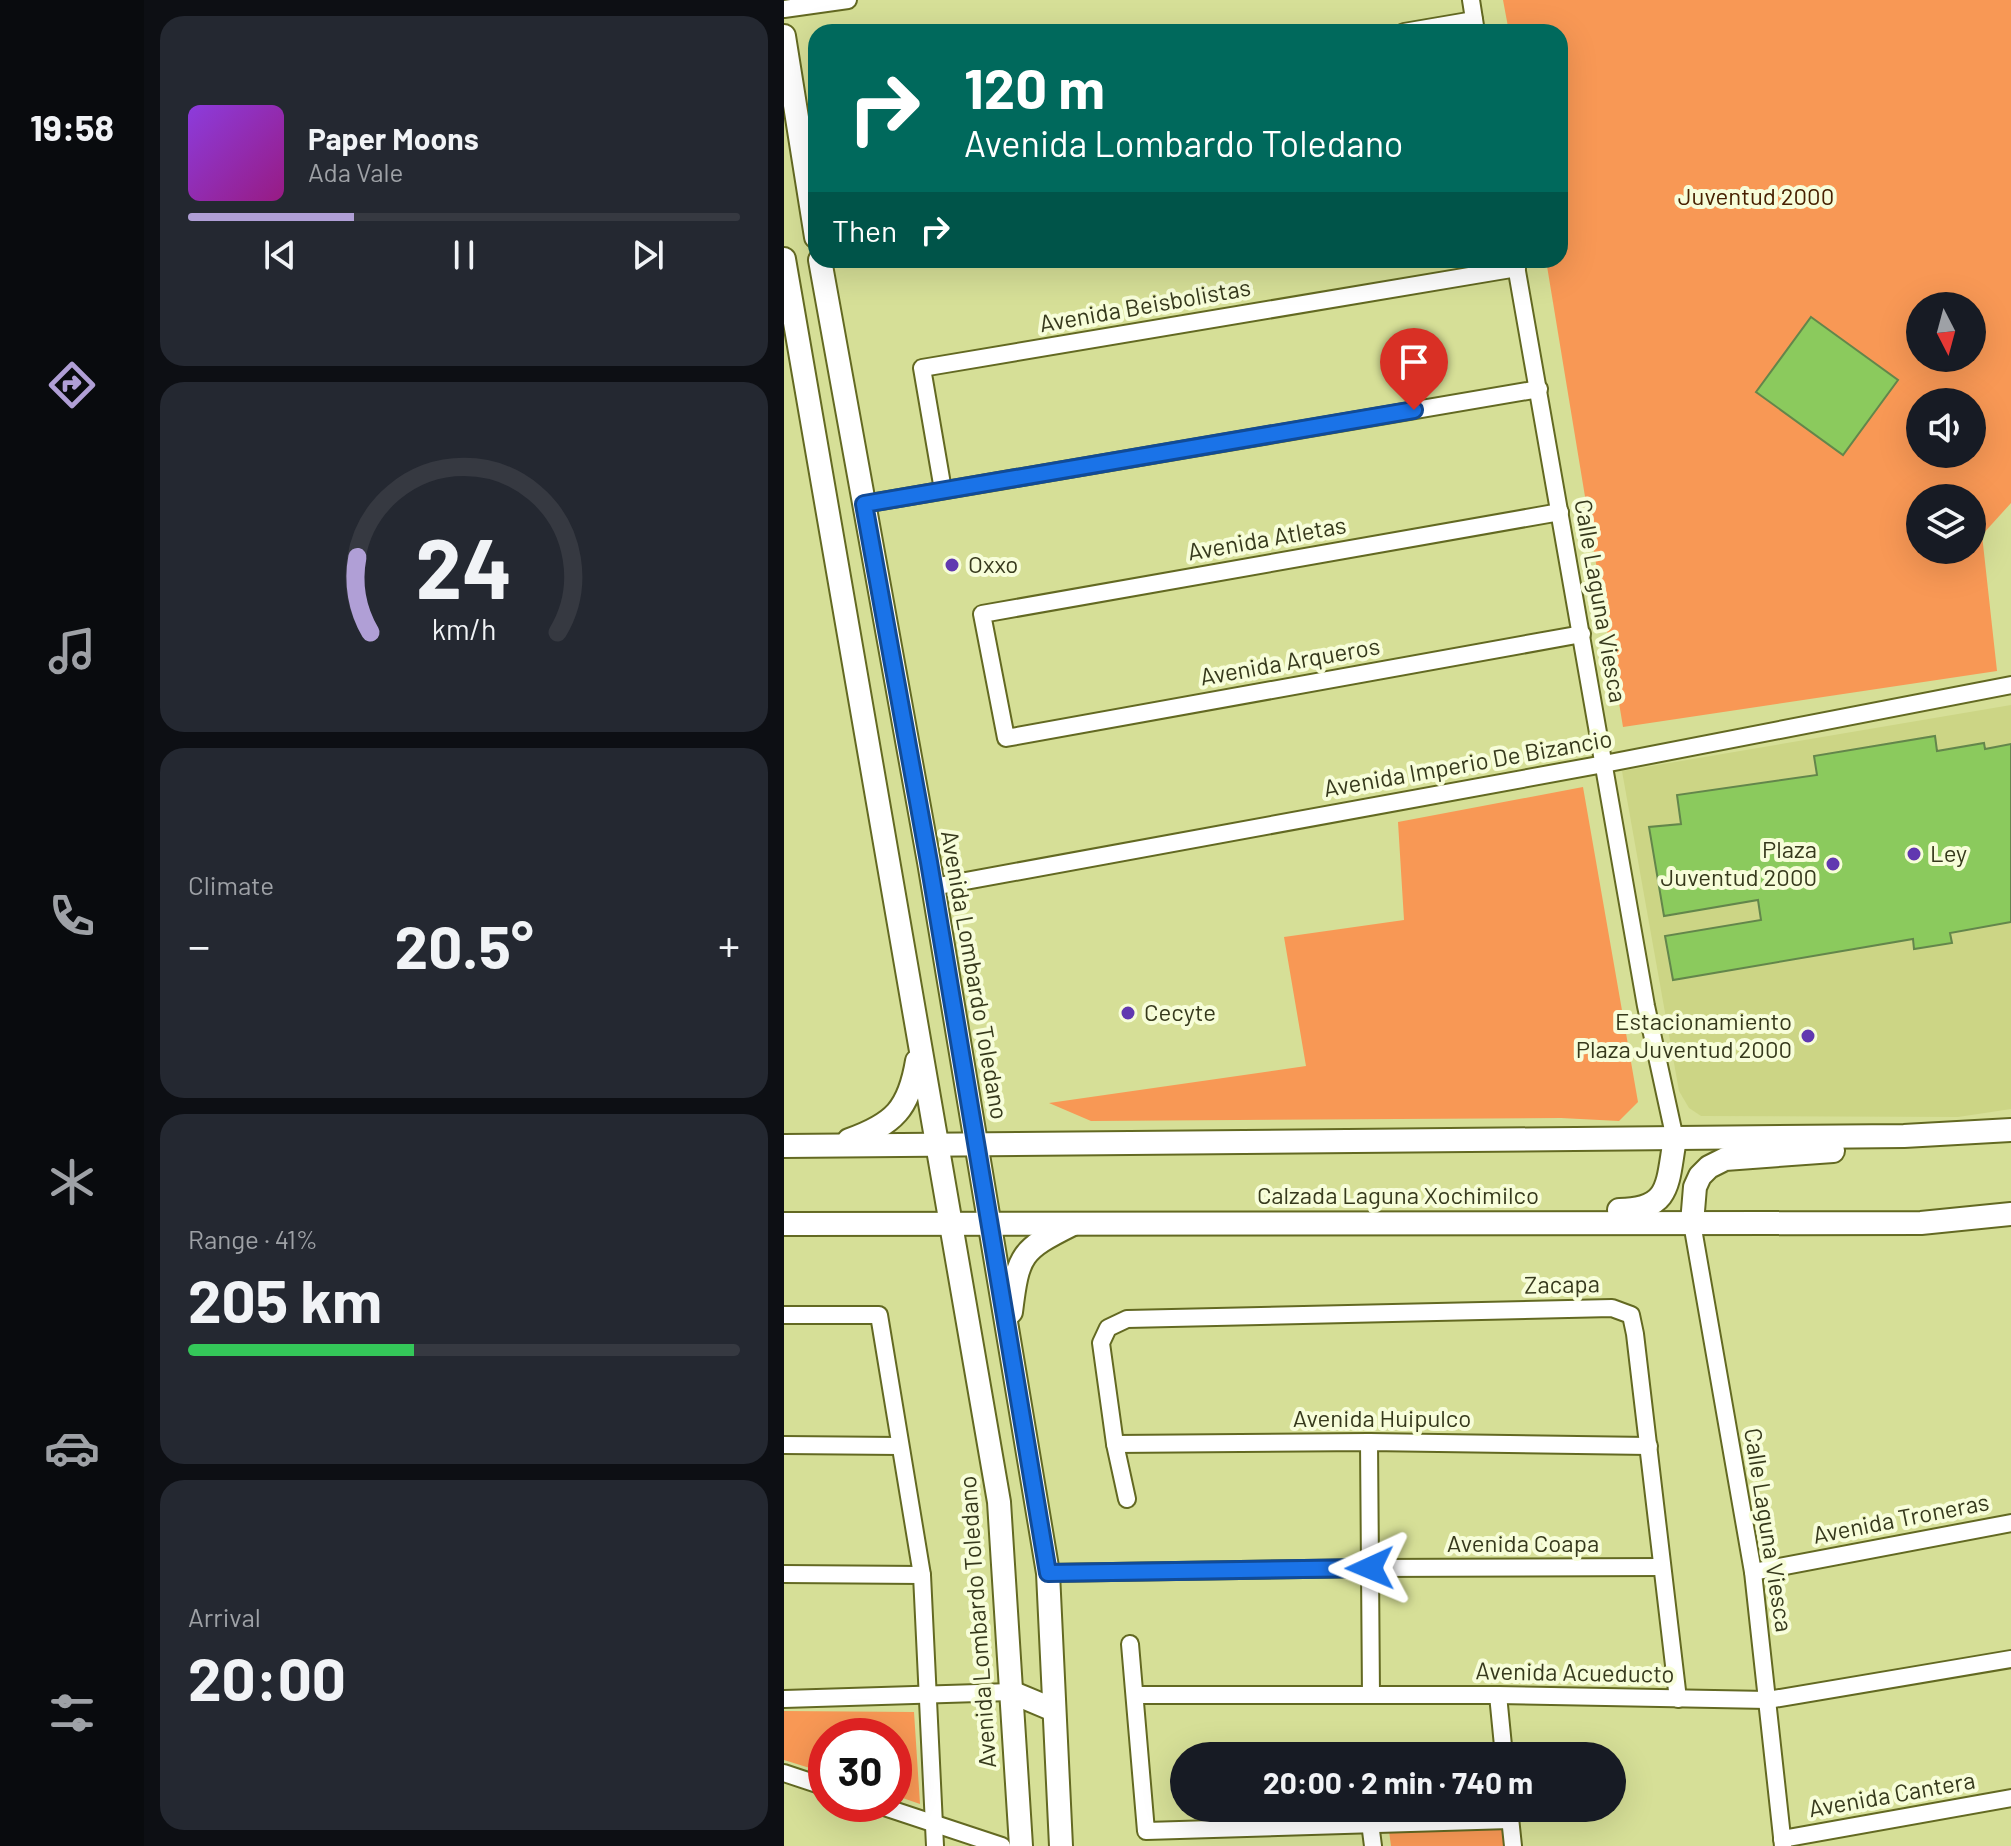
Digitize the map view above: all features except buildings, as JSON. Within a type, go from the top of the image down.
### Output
[{"type":"main road","points":[[784,36],[808,187]]},
{"type":"main road","points":[[784,257],[806,309],[812,316],[830,320]]},
{"type":"main road","name":"Avenida Lombardo Toledano","points":[[784,257],[999,1502],[1021,1846]]},
{"type":"main road","name":"Avenida Lombardo Toledano","points":[[821,268],[933,887],[1048,1573],[1061,1846]]},
{"type":"main road","points":[[809,404],[823,405],[836,414],[862,497]]},
{"type":"main road","points":[[835,1146],[889,1122],[905,1105],[920,1048]]},
{"type":"main road","points":[[784,1146],[1675,1139],[1956,1134],[2011,1130]]},
{"type":"main road","points":[[1692,1223],[1695,1187],[1700,1176],[1725,1159],[1918,1144],[1956,1134]]},
{"type":"main road","points":[[1396,1221],[1413,1215],[1445,1212],[1641,1210],[1660,1198],[1667,1185],[1675,1139]]},
{"type":"main road","name":"Calzada Laguna Xochimilco","points":[[784,1224],[1396,1221],[1921,1223],[2011,1214]]},
{"type":"main road","points":[[1008,1337],[1015,1276],[1023,1258],[1036,1242],[1078,1222]]},
{"type":"main road","points":[[1011,1692],[1054,1710]]},
{"type":"street","points":[[784,9],[848,0]]},
{"type":"street","points":[[1471,0],[1475,24]]},
{"type":"street","name":"Avenida Beisbolistas","points":[[943,490],[922,368],[1493,268]]},
{"type":"street","name":"Calle Laguna Viesca","points":[[1517,268],[1646,1006],[1675,1139]]},
{"type":"street","points":[[862,497],[943,490],[1539,389]]},
{"type":"street","name":"Avenida Atletas","points":[[1006,738],[982,614],[1560,512]]},
{"type":"street","name":"Avenida Arqueros","points":[[1006,738],[1582,634]]},
{"type":"street","name":"Avenida Imperio De Bizancio","points":[[933,887],[1604,764],[2011,685]]},
{"type":"street","name":"Calle Laguna Viesca","points":[[1692,1223],[1753,1572],[1783,1843]]},
{"type":"street","name":"Zacapa","points":[[1115,1444],[1101,1343],[1108,1328],[1127,1319],[1612,1308],[1631,1315],[1678,1699]]},
{"type":"street","points":[[784,1315],[879,1315],[922,1575],[935,1846]]},
{"type":"street","points":[[1369,1442],[1371,1695]]},
{"type":"street","name":"Avenida Huipulco","points":[[1115,1444],[1369,1442],[1649,1446]]},
{"type":"street","points":[[1115,1444],[1127,1499]]},
{"type":"street","points":[[784,1445],[900,1446]]},
{"type":"street","name":"Avenida Troneras","points":[[1753,1572],[2011,1523]]},
{"type":"street","name":"Avenida Coapa","points":[[1048,1573],[1662,1567]]},
{"type":"street","points":[[784,1574],[922,1575]]},
{"type":"street","points":[[1130,1644],[1146,1831],[1386,1822]]},
{"type":"street","name":"Avenida Acueducto","points":[[1135,1695],[1498,1695],[1768,1700],[2011,1659]]},
{"type":"street","points":[[784,1699],[928,1697],[1011,1692]]},
{"type":"street","points":[[1498,1695],[1503,1742]]},
{"type":"street","points":[[784,1773],[808,1781]]},
{"type":"street","name":"Avenida Cantera","points":[[1783,1843],[2011,1798]]},
{"type":"street","points":[[912,1817],[1002,1846]]},
{"type":"street","points":[[1511,1822],[1513,1846]]},
{"type":"street","points":[[1370,1823],[1373,1846]]},
{"type":"shaded area","name":"Plaza Juventud 2000","points":[[2011,705],[2011,1109],[1958,1117],[1701,1116],[1689,1108],[1679,1091],[1622,771]]},
{"type":"green space","name":"Juventud 2000","points":[[1503,0],[2011,0],[2011,503],[1986,531],[1986,484],[1906,484],[1906,564],[1985,564],[1997,671],[1623,727],[1547,268],[1568,268],[1568,24],[1508,24]]},
{"type":"green space","points":[[1583,787],[1638,1102],[1619,1121],[1561,1118],[1091,1121],[1049,1103],[1306,1066],[1284,937],[1404,920],[1398,822]]},
{"type":"green space","points":[[784,1711],[914,1712],[920,1804],[912,1801],[912,1718],[808,1718],[808,1767],[784,1760]]},
{"type":"green space","points":[[1510,1822],[1512,1846],[1391,1846],[1388,1823]]},
{"type":"place","name":"Oxxo","points":[[952,565]]},
{"type":"place","name":"Ley","points":[[1914,854]]},
{"type":"place","name":"Plaza Juventud 2000","points":[[1833,864]]},
{"type":"place","name":"Cecyte","points":[[1128,1013]]},
{"type":"place","name":"Estacionamiento Plaza Juventud 2000","points":[[1808,1036]]},
{"type":"route","points":[[1370,1568],[1048,1573],[929,862],[864,504],[1414,410]]}]
